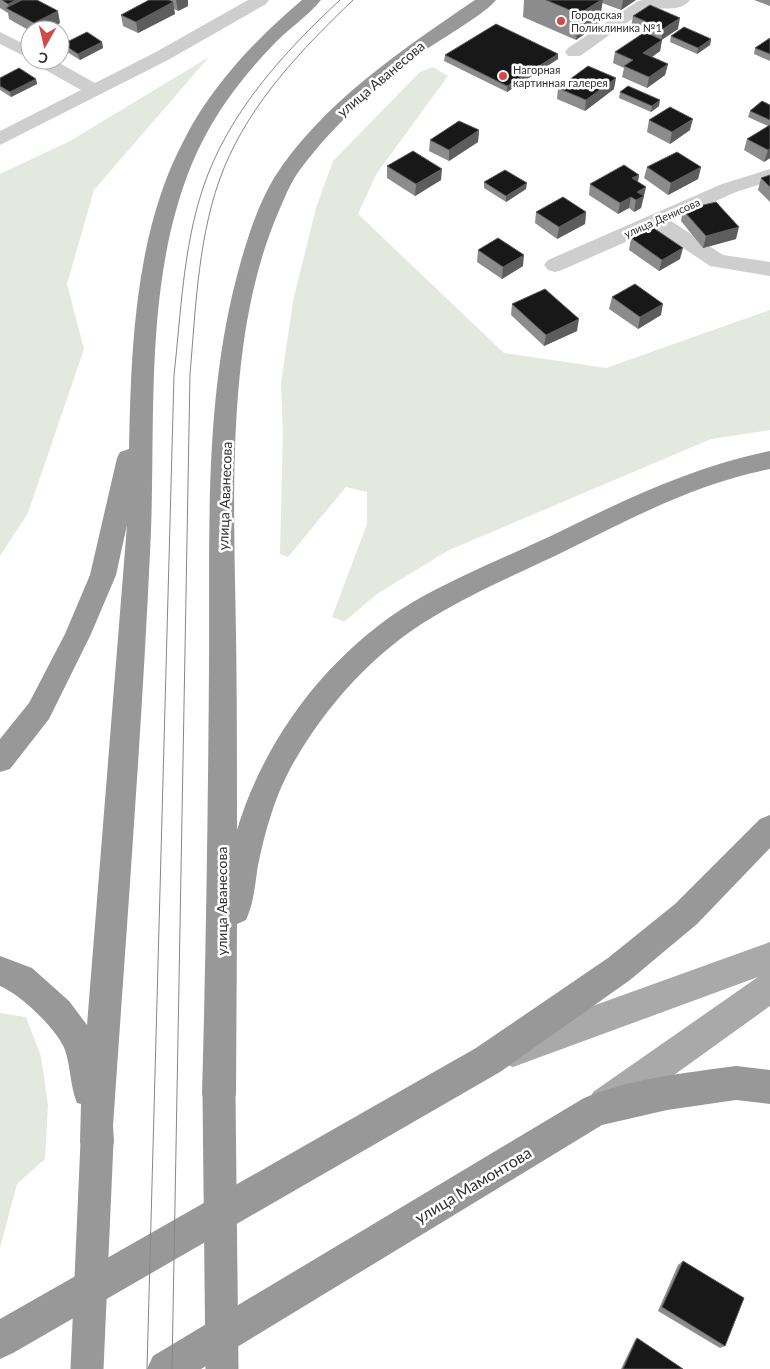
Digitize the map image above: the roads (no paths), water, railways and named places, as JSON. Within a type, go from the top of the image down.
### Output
[{"type":"highway","points":[[87,1369],[97,1134],[140,509],[142,403],[148,312],[159,243],[172,193],[192,141],[229,83],[257,51],[312,0]]},
{"type":"highway","name":"улица Аванесова","points":[[222,1369],[219,1094],[224,494],[233,352],[244,287],[262,227],[279,189],[308,147],[348,104],[409,52],[487,0]]},
{"type":"highway","points":[[0,760],[38,711],[78,634],[103,575],[142,403]]},
{"type":"highway","points":[[221,988],[244,854],[268,786],[292,742],[320,701],[363,654],[421,610],[651,497],[734,466],[770,460]]},
{"type":"highway","points":[[0,1340],[488,1060],[619,969],[671,927],[770,828]]},
{"type":"highway","points":[[0,971],[20,979],[58,1012],[80,1043],[97,1134]]},
{"type":"highway","points":[[596,1110],[667,1092],[736,1083],[770,1087]]},
{"type":"highway","name":"улица Мамонтова","points":[[166,1369],[596,1110]]},
{"type":"main road","points":[[488,1060],[770,957]]},
{"type":"main road","name":"улица Мамонтова","points":[[596,1110],[770,987]]},
{"type":"street","points":[[0,139],[96,91],[260,0]]},
{"type":"street","points":[[574,52],[644,5],[676,3],[680,0]]},
{"type":"street","points":[[0,37],[20,48]]},
{"type":"street","points":[[59,70],[96,91]]},
{"type":"street","name":"улица Денисова","points":[[555,265],[729,188],[770,175]]},
{"type":"street","points":[[657,221],[716,261],[770,269]]},
{"type":"tram line","points":[[147,1369],[174,375],[187,257],[196,211],[203,188],[227,134],[242,110],[278,63],[340,0]]},
{"type":"tram line","points":[[172,1369],[190,374],[203,243],[215,192],[235,144],[248,121],[297,57],[353,0]]},
{"type":"place","name":"Городская Поликлиника №1","points":[[561,21]]},
{"type":"place","name":"Нагорная картинная галерея","points":[[503,76]]}]
